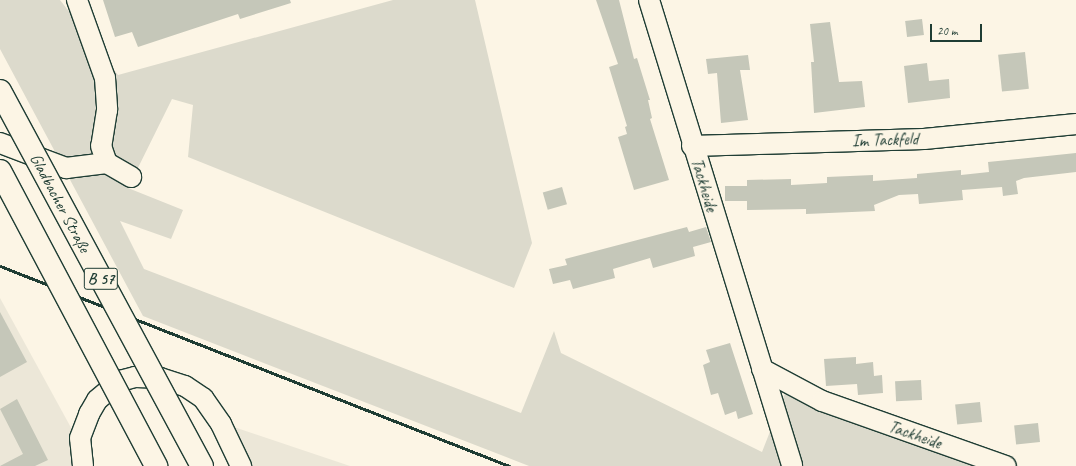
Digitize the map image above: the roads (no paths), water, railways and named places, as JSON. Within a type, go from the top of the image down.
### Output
[{"type":"main road","name":"Gladbacher Straße","points":[[0,91],[202,466]]},
{"type":"main road","name":"B 57","points":[[0,170],[156,466]]},
{"type":"street","points":[[77,0],[105,78],[107,110],[100,146],[107,163]]},
{"type":"street","name":"Tackheide","points":[[649,0],[692,146],[792,466]]},
{"type":"street","name":"Im Tackfeld","points":[[692,146],[924,139],[1076,124]]},
{"type":"street","points":[[0,143],[66,168],[107,163],[131,176]]},
{"type":"street","name":"Tackheide","points":[[762,368],[822,401],[1006,466]]},
{"type":"street","points":[[83,466],[80,438],[89,414],[98,400],[120,381],[135,377],[160,378],[185,386],[203,398],[222,424],[241,466]]},
{"type":"railway","points":[[0,266],[509,466]]}]
